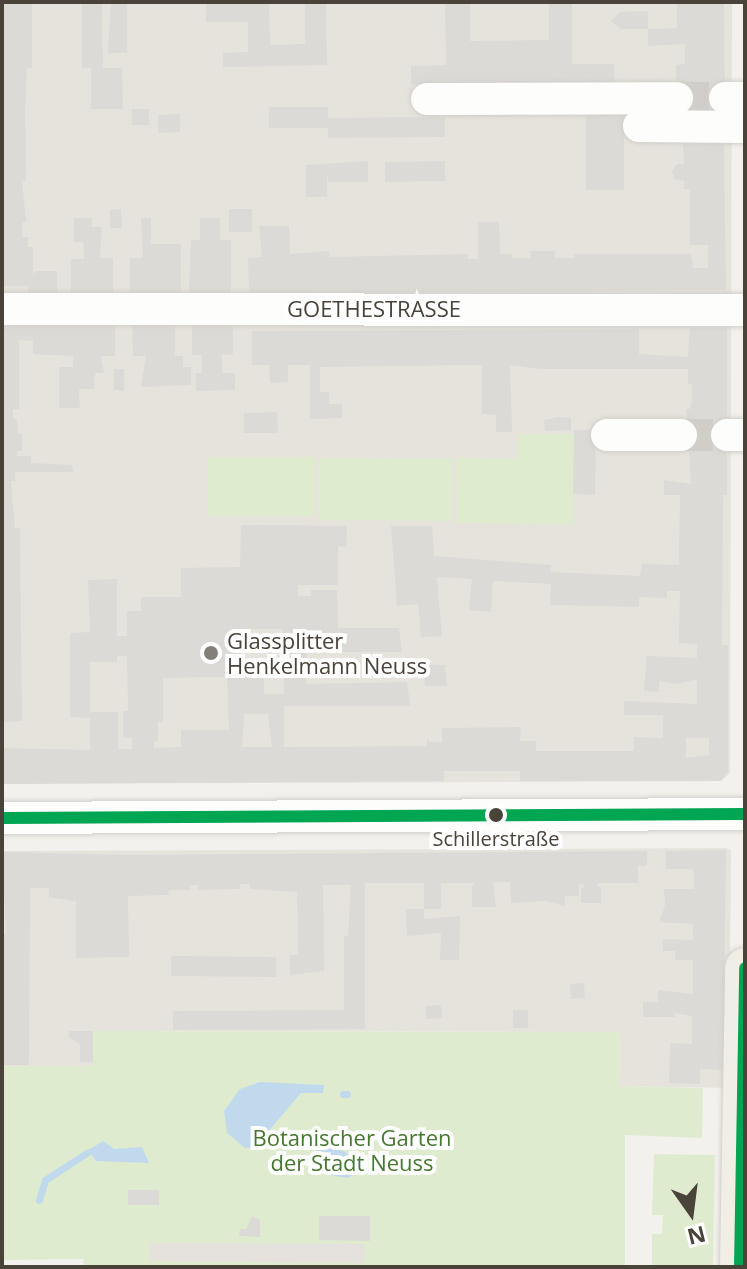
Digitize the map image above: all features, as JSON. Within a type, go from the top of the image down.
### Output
[{"type":"main road","points":[[740,1267],[745,968]]},
{"type":"street","points":[[427,99],[677,98]]},
{"type":"street","points":[[639,126],[745,127]]},
{"type":"street","name":"GOETHESTRASSE","points":[[2,309],[745,310]]},
{"type":"street","points":[[607,435],[681,435]]},
{"type":"street","points":[[2,818],[745,814]]},
{"type":"shaded area","points":[[2,2],[732,2],[730,773],[721,781],[2,784]]},
{"type":"shaded area","points":[[731,850],[729,1088],[619,1086],[620,1032],[94,1031],[93,1066],[2,1066],[2,851]]},
{"type":"shaded area","points":[[149,1243],[364,1244],[364,1263],[149,1261]]},
{"type":"green space","points":[[518,434],[574,434],[573,524],[457,523],[456,458],[518,459]]},
{"type":"green space","points":[[208,457],[315,457],[315,516],[208,516]]},
{"type":"green space","points":[[319,458],[452,459],[452,521],[319,520]]},
{"type":"green space","name":"Botanischer Garten der Stadt Neuss","points":[[93,1031],[620,1032],[619,1086],[703,1088],[702,1138],[625,1135],[625,1267],[84,1267],[83,1259],[2,1260],[2,1066],[93,1066]]},
{"type":"green space","points":[[654,1154],[715,1155],[713,1266],[652,1265],[652,1234],[662,1234],[663,1215],[652,1215]]},
{"type":"water","points":[[260,1082],[324,1085],[323,1093],[301,1093],[255,1147],[245,1148],[227,1133],[224,1111],[240,1089]]},
{"type":"water","points":[[103,1141],[114,1149],[142,1147],[149,1163],[96,1161],[88,1150]]},
{"type":"water","points":[[321,1147],[340,1149],[348,1154],[358,1172],[347,1178],[325,1174],[316,1164],[316,1150]]},
{"type":"building","points":[[2,2],[32,2],[32,68],[27,68],[25,108],[26,181],[22,181],[26,222],[22,223],[22,237],[28,237],[28,247],[33,247],[33,275],[36,271],[57,271],[57,294],[28,294],[28,286],[2,286]]},
{"type":"building","points":[[82,2],[102,2],[103,68],[122,68],[123,109],[91,109],[91,68],[82,68]]},
{"type":"building","points":[[111,2],[127,2],[127,53],[108,53]]},
{"type":"building","points":[[206,2],[269,2],[270,45],[305,44],[305,2],[326,2],[327,65],[223,67],[223,53],[248,52],[248,22],[206,22]]},
{"type":"building","points":[[445,2],[470,2],[470,41],[549,40],[549,2],[572,2],[572,64],[614,64],[615,93],[411,84],[411,66],[446,65]]},
{"type":"building","points":[[677,2],[724,2],[725,105],[677,106],[676,65],[685,64],[685,44],[648,46],[648,29],[677,28]]},
{"type":"building","points":[[648,11],[648,29],[621,29],[611,21],[620,12]]},
{"type":"building","points":[[586,106],[624,106],[624,190],[586,190]]},
{"type":"building","points":[[269,107],[328,107],[328,118],[445,117],[445,137],[328,138],[328,128],[269,128]]},
{"type":"building","points":[[132,109],[149,109],[149,125],[132,125]]},
{"type":"building","points":[[180,114],[180,132],[158,133],[158,115]]},
{"type":"building","points":[[724,143],[726,290],[249,293],[248,258],[262,257],[259,226],[289,226],[290,254],[329,251],[329,257],[468,254],[468,259],[478,259],[478,222],[499,222],[500,254],[512,254],[512,258],[531,258],[530,251],[555,251],[555,258],[574,258],[574,254],[691,254],[693,268],[708,268],[708,245],[690,245],[690,189],[684,189],[684,181],[674,179],[672,171],[677,164],[684,164],[683,144]]},
{"type":"building","points":[[368,161],[368,182],[328,182],[327,171],[327,197],[306,197],[306,165]]},
{"type":"building","points":[[445,161],[445,181],[385,182],[385,162]]},
{"type":"building","points":[[121,209],[122,228],[110,228],[110,210]]},
{"type":"building","points":[[229,209],[252,209],[252,232],[229,232]]},
{"type":"building","points":[[74,218],[92,218],[92,227],[102,227],[100,258],[113,258],[113,293],[71,293],[71,259],[84,259],[83,242],[74,242]]},
{"type":"building","points":[[141,218],[151,218],[151,244],[181,244],[181,293],[130,293],[130,258],[143,258]]},
{"type":"building","points":[[200,218],[220,218],[220,240],[231,240],[231,293],[189,293],[191,240],[200,240]]},
{"type":"building","points":[[175,320],[175,356],[183,356],[183,367],[191,367],[191,385],[141,387],[146,356],[133,356],[132,321]]},
{"type":"building","points":[[233,320],[233,355],[222,354],[222,373],[235,373],[235,390],[196,391],[196,373],[202,373],[202,355],[192,355],[192,321]]},
{"type":"building","points":[[2,321],[115,321],[115,356],[101,356],[104,373],[95,373],[94,389],[79,389],[80,408],[59,408],[59,367],[73,367],[73,356],[33,354],[33,341],[19,340],[19,409],[13,409],[13,419],[17,419],[18,434],[22,433],[22,451],[17,451],[17,456],[31,456],[31,463],[72,465],[73,472],[15,472],[15,481],[11,481],[15,528],[20,528],[22,721],[2,722]]},
{"type":"building","points":[[690,328],[727,328],[727,495],[723,495],[722,645],[728,645],[728,772],[721,781],[520,781],[520,771],[444,771],[444,781],[2,784],[2,748],[90,750],[90,718],[70,717],[70,633],[90,632],[88,580],[117,579],[117,636],[127,636],[127,611],[141,611],[141,597],[181,597],[181,568],[240,567],[241,525],[347,526],[346,547],[338,546],[338,585],[298,585],[298,596],[311,596],[311,590],[337,590],[338,628],[399,628],[402,652],[307,652],[306,684],[407,682],[410,706],[284,706],[284,747],[427,746],[427,738],[430,742],[442,742],[442,728],[521,727],[520,741],[536,741],[536,751],[634,751],[634,737],[663,738],[663,715],[624,715],[624,701],[697,704],[697,679],[677,684],[659,681],[659,692],[644,691],[647,656],[697,658],[697,644],[679,643],[680,591],[667,591],[667,598],[639,597],[639,607],[550,605],[551,584],[493,581],[491,612],[469,610],[472,579],[437,577],[442,636],[421,637],[418,604],[397,606],[391,526],[432,526],[434,556],[551,565],[551,572],[640,576],[642,564],[679,565],[680,495],[664,495],[664,480],[691,484],[686,409],[690,409],[692,384],[688,384],[688,369],[541,369],[510,365],[512,432],[496,432],[496,415],[482,414],[482,365],[320,367],[320,392],[329,392],[329,404],[342,404],[342,418],[310,419],[310,365],[288,365],[288,382],[270,383],[269,365],[252,365],[252,331],[639,329],[639,354],[688,357]],"holes":[[[241,629],[283,629],[284,694],[264,694],[264,677],[240,677]],[[117,656],[127,656],[128,711],[123,711],[123,737],[132,738],[132,749],[118,749],[118,712],[90,712],[90,662],[117,662]],[[227,677],[229,730],[181,730],[181,747],[154,748],[154,742],[158,740],[158,722],[163,722],[163,678]],[[244,714],[268,714],[272,747],[242,747]],[[686,738],[709,738],[709,755],[686,758]]]},
{"type":"building","points":[[114,369],[124,369],[124,391],[114,390]]},
{"type":"building","points":[[277,412],[278,433],[244,433],[244,413]]},
{"type":"building","points":[[571,418],[571,430],[545,431],[544,420]]},
{"type":"building","points":[[574,430],[596,430],[595,495],[573,494]]},
{"type":"building","points":[[423,664],[445,665],[447,686],[425,686]]},
{"type":"building","points":[[726,850],[723,1070],[700,1069],[700,1084],[669,1083],[670,1043],[692,1044],[692,1016],[675,1013],[675,1017],[643,1017],[643,1002],[658,1002],[658,990],[693,994],[693,960],[675,960],[675,951],[663,951],[663,939],[693,940],[693,924],[659,922],[665,905],[664,889],[694,889],[694,873],[692,869],[666,869],[666,851]]},
{"type":"building","points":[[647,851],[647,866],[638,866],[638,883],[599,883],[601,903],[581,903],[581,888],[586,887],[579,883],[579,896],[565,896],[565,906],[546,901],[511,903],[510,882],[493,882],[496,907],[472,907],[472,887],[475,883],[441,883],[441,909],[424,909],[424,883],[365,883],[365,1029],[173,1030],[173,1011],[344,1010],[344,936],[348,936],[351,885],[323,885],[324,971],[290,975],[290,955],[298,955],[297,892],[250,889],[250,884],[240,884],[240,889],[198,890],[198,885],[190,885],[190,890],[168,890],[169,895],[128,896],[129,957],[76,958],[76,901],[49,897],[49,888],[30,888],[29,1065],[2,1065],[2,934],[6,934],[2,852],[128,855]]},
{"type":"building","points":[[406,909],[424,909],[424,919],[460,916],[459,960],[440,960],[441,933],[407,936]]},
{"type":"building","points":[[171,956],[276,957],[276,977],[171,976]]},
{"type":"building","points":[[584,983],[585,998],[571,999],[570,984]]},
{"type":"building","points":[[441,1005],[442,1018],[426,1019],[426,1006]]},
{"type":"building","points":[[513,1010],[528,1010],[528,1028],[513,1028]]},
{"type":"building","points":[[69,1031],[93,1031],[93,1062],[80,1062],[80,1044],[69,1037]]},
{"type":"building","points":[[128,1190],[159,1190],[159,1205],[128,1205]]},
{"type":"building","points":[[252,1216],[260,1220],[260,1237],[239,1236],[240,1229],[246,1229]]},
{"type":"building","points":[[319,1216],[370,1216],[370,1241],[319,1240]]},
{"type":"waterway","points":[[39,1200],[45,1180],[88,1152]]},
{"type":"tunnel","points":[[677,98],[725,98]]},
{"type":"tunnel","points":[[681,435],[727,435]]},
{"type":"transit line","points":[[2,818],[745,814]]},
{"type":"transit line","points":[[740,1267],[745,968]]},
{"type":"place","name":"Glassplitter Henkelmann Neuss","points":[[211,653]]},
{"type":"place","name":"Schillerstraße","points":[[496,815]]}]
